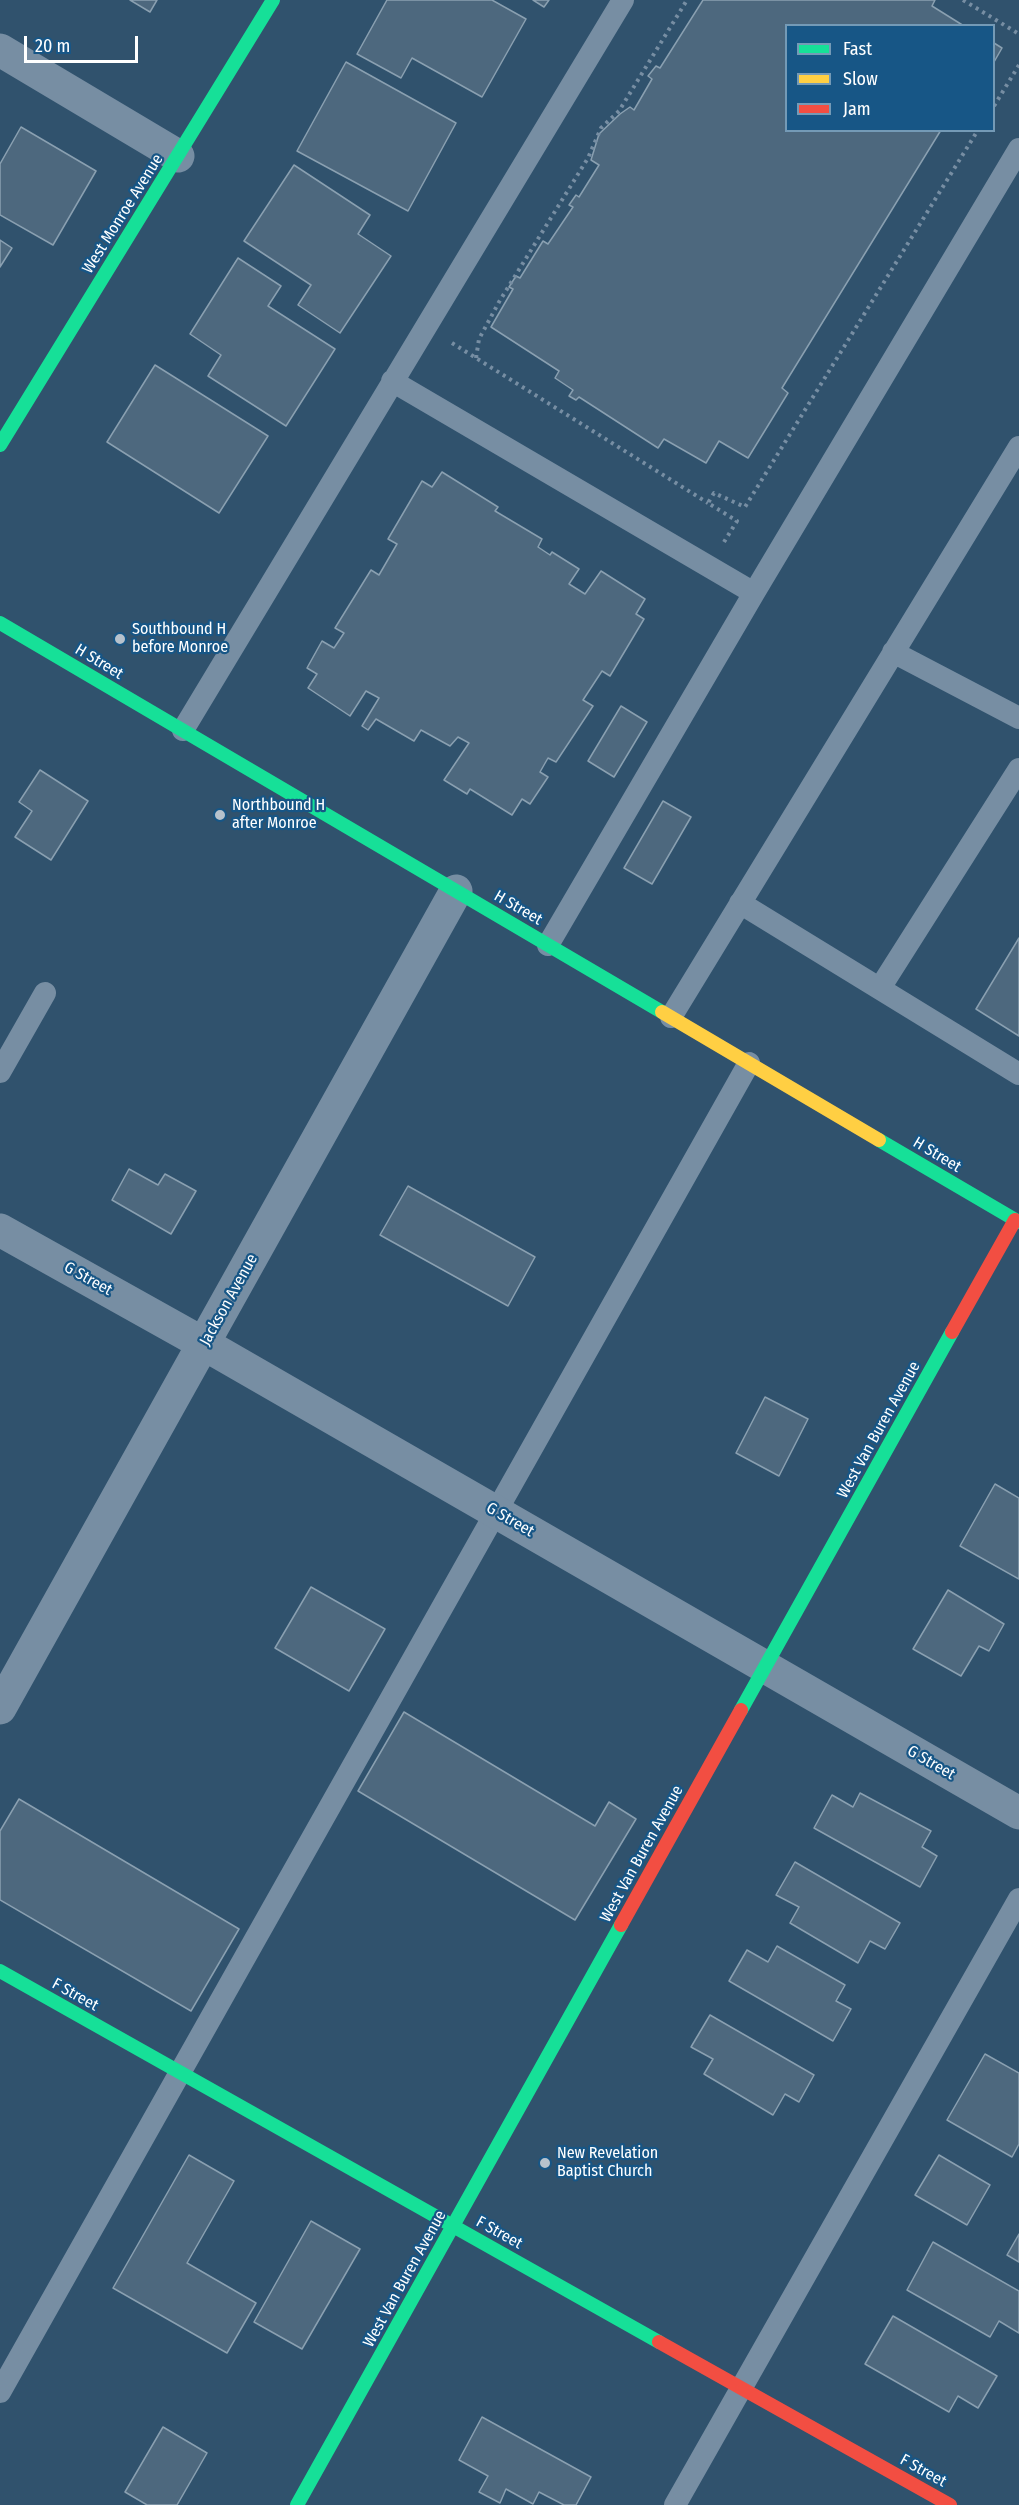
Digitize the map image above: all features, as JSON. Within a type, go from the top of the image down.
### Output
[{"type":"street","name":"West Monroe Avenue","points":[[0,445],[273,0]]},
{"type":"street","points":[[0,50],[178,156]]},
{"type":"street","name":"H Street","points":[[0,622],[1017,1221]]},
{"type":"street","name":"Jackson Avenue","points":[[0,1708],[456,891]]},
{"type":"street","name":"West Van Buren Avenue","points":[[297,2505],[1017,1221]]},
{"type":"street","name":"G Street","points":[[0,1230],[204,1344],[1019,1813]]},
{"type":"street","name":"F Street","points":[[0,1971],[950,2505]]},
{"type":"lane","points":[[183,730],[623,0]]},
{"type":"lane","points":[[548,945],[754,593],[1019,149]]},
{"type":"lane","points":[[392,381],[754,593]]},
{"type":"lane","points":[[671,1017],[1019,447]]},
{"type":"lane","points":[[893,652],[1019,718]]},
{"type":"lane","points":[[879,988],[1019,770]]},
{"type":"lane","points":[[740,903],[1019,1074]]},
{"type":"lane","points":[[0,1072],[45,993]]},
{"type":"lane","points":[[0,2392],[749,1063]]},
{"type":"lane","points":[[675,2505],[1019,1899]]},
{"type":"path","points":[[476,358],[478,339],[588,158],[601,128],[619,111],[687,0]]},
{"type":"path","points":[[963,0],[1019,34]]},
{"type":"path","points":[[995,103],[1019,65]]},
{"type":"path","points":[[708,503],[714,493],[745,507],[977,132]]},
{"type":"path","points":[[419,336],[441,336],[737,521],[719,552],[706,565]]},
{"type":"building","points":[[130,0],[157,0],[150,12]]},
{"type":"building","points":[[387,0],[492,0],[526,19],[482,97],[412,58],[401,78],[357,54]]},
{"type":"building","points":[[533,0],[549,0],[544,7]]},
{"type":"building","points":[[703,0],[935,0],[932,6],[961,24],[785,24],[785,132],[940,132],[782,388],[788,393],[748,458],[719,441],[706,463],[664,439],[658,448],[579,397],[576,400],[569,396],[573,390],[555,378],[559,371],[491,327],[513,289],[509,287],[516,276],[520,278],[543,241],[548,244],[573,207],[569,205],[576,195],[579,197],[599,165],[591,160],[599,134],[630,107],[634,110],[652,79],[648,76],[656,66],[660,68]]},
{"type":"building","points":[[995,44],[1002,48],[995,60]]},
{"type":"building","points":[[346,62],[456,123],[408,211],[297,151]]},
{"type":"building","points":[[21,127],[96,171],[53,245],[0,215],[0,164]]},
{"type":"building","points":[[294,165],[370,215],[358,234],[391,256],[340,333],[298,305],[311,285],[244,241]]},
{"type":"building","points":[[0,240],[12,248],[0,267]]},
{"type":"building","points":[[238,258],[281,286],[268,306],[335,349],[286,426],[208,376],[221,355],[190,334]]},
{"type":"building","points":[[155,365],[268,436],[219,513],[107,442]]},
{"type":"building","points":[[442,472],[498,507],[495,511],[542,539],[538,547],[550,555],[552,552],[579,569],[569,584],[585,594],[601,571],[645,599],[636,614],[644,619],[610,676],[602,671],[583,700],[593,706],[556,762],[548,758],[540,772],[548,777],[530,804],[522,799],[512,815],[470,789],[467,794],[444,780],[469,743],[458,737],[450,746],[421,730],[414,741],[376,719],[368,730],[362,726],[379,698],[366,691],[350,716],[308,688],[317,674],[307,668],[322,641],[334,648],[344,633],[335,628],[371,570],[379,575],[397,544],[388,539],[422,481],[432,487]]},
{"type":"building","points":[[621,706],[647,722],[614,777],[588,761]]},
{"type":"building","points":[[40,770],[88,801],[51,860],[15,837],[32,811],[19,802]]},
{"type":"building","points":[[663,801],[691,817],[652,884],[624,868]]},
{"type":"building","points":[[1019,938],[1019,1036],[976,1009]]},
{"type":"building","points":[[129,1169],[158,1185],[165,1174],[196,1191],[171,1234],[112,1200]]},
{"type":"building","points":[[408,1186],[535,1257],[508,1306],[380,1235]]},
{"type":"building","points":[[765,1397],[808,1419],[779,1476],[736,1453]]},
{"type":"building","points":[[995,1484],[1019,1498],[1019,1579],[960,1546]]},
{"type":"building","points":[[311,1587],[385,1629],[349,1691],[275,1648]]},
{"type":"building","points":[[948,1590],[1004,1624],[989,1651],[979,1646],[961,1676],[913,1649]]},
{"type":"building","points":[[404,1712],[595,1826],[609,1802],[636,1819],[575,1920],[358,1791]]},
{"type":"building","points":[[860,1793],[931,1831],[922,1847],[937,1856],[920,1887],[814,1828],[832,1795],[853,1807]]},
{"type":"building","points":[[19,1799],[239,1929],[191,2011],[0,1900],[0,1831]]},
{"type":"building","points":[[795,1862],[900,1923],[885,1949],[870,1941],[858,1963],[790,1923],[799,1907],[776,1895]]},
{"type":"building","points":[[777,1946],[845,1985],[836,2001],[851,2009],[833,2041],[729,1981],[747,1950],[768,1962]]},
{"type":"building","points":[[710,2015],[814,2075],[799,2102],[785,2094],[773,2115],[704,2074],[713,2059],[691,2047]]},
{"type":"building","points":[[985,2054],[1019,2073],[1019,2144],[1012,2157],[947,2120]]},
{"type":"building","points":[[189,2155],[234,2181],[187,2263],[256,2303],[227,2353],[113,2288]]},
{"type":"building","points":[[939,2155],[990,2185],[967,2225],[915,2195]]},
{"type":"building","points":[[311,2221],[360,2249],[302,2349],[254,2322]]},
{"type":"building","points":[[1019,2234],[1019,2262],[1007,2255]]},
{"type":"building","points":[[933,2242],[1019,2291],[1019,2333],[999,2321],[990,2337],[907,2290]]},
{"type":"building","points":[[893,2316],[997,2376],[978,2408],[958,2396],[949,2412],[865,2364]]},
{"type":"building","points":[[482,2417],[591,2477],[576,2505],[564,2505],[539,2492],[533,2504],[506,2489],[500,2503],[479,2492],[488,2476],[459,2460]]},
{"type":"building","points":[[163,2427],[207,2453],[177,2505],[147,2505],[125,2492]]},
{"type":"traffic: fast","points":[[0,445],[273,0]]},
{"type":"traffic: fast","points":[[0,623],[662,1012]]},
{"type":"traffic: fast","points":[[879,1140],[1019,1222]]},
{"type":"traffic: fast","points":[[741,1710],[952,1332]]},
{"type":"traffic: fast","points":[[297,2505],[621,1925]]},
{"type":"traffic: fast","points":[[0,1971],[659,2342]]},
{"type":"traffic: slow","points":[[662,1012],[879,1140]]},
{"type":"traffic: jam","points":[[952,1332],[1015,1220]]},
{"type":"traffic: jam","points":[[621,1925],[741,1710]]},
{"type":"traffic: jam","points":[[659,2342],[950,2505]]},
{"type":"place","name":"Southbound H before Monroe","points":[[120,639]]},
{"type":"place","name":"Northbound H after Monroe","points":[[220,815]]},
{"type":"place","name":"New Revelation Baptist Church","points":[[545,2163]]}]
